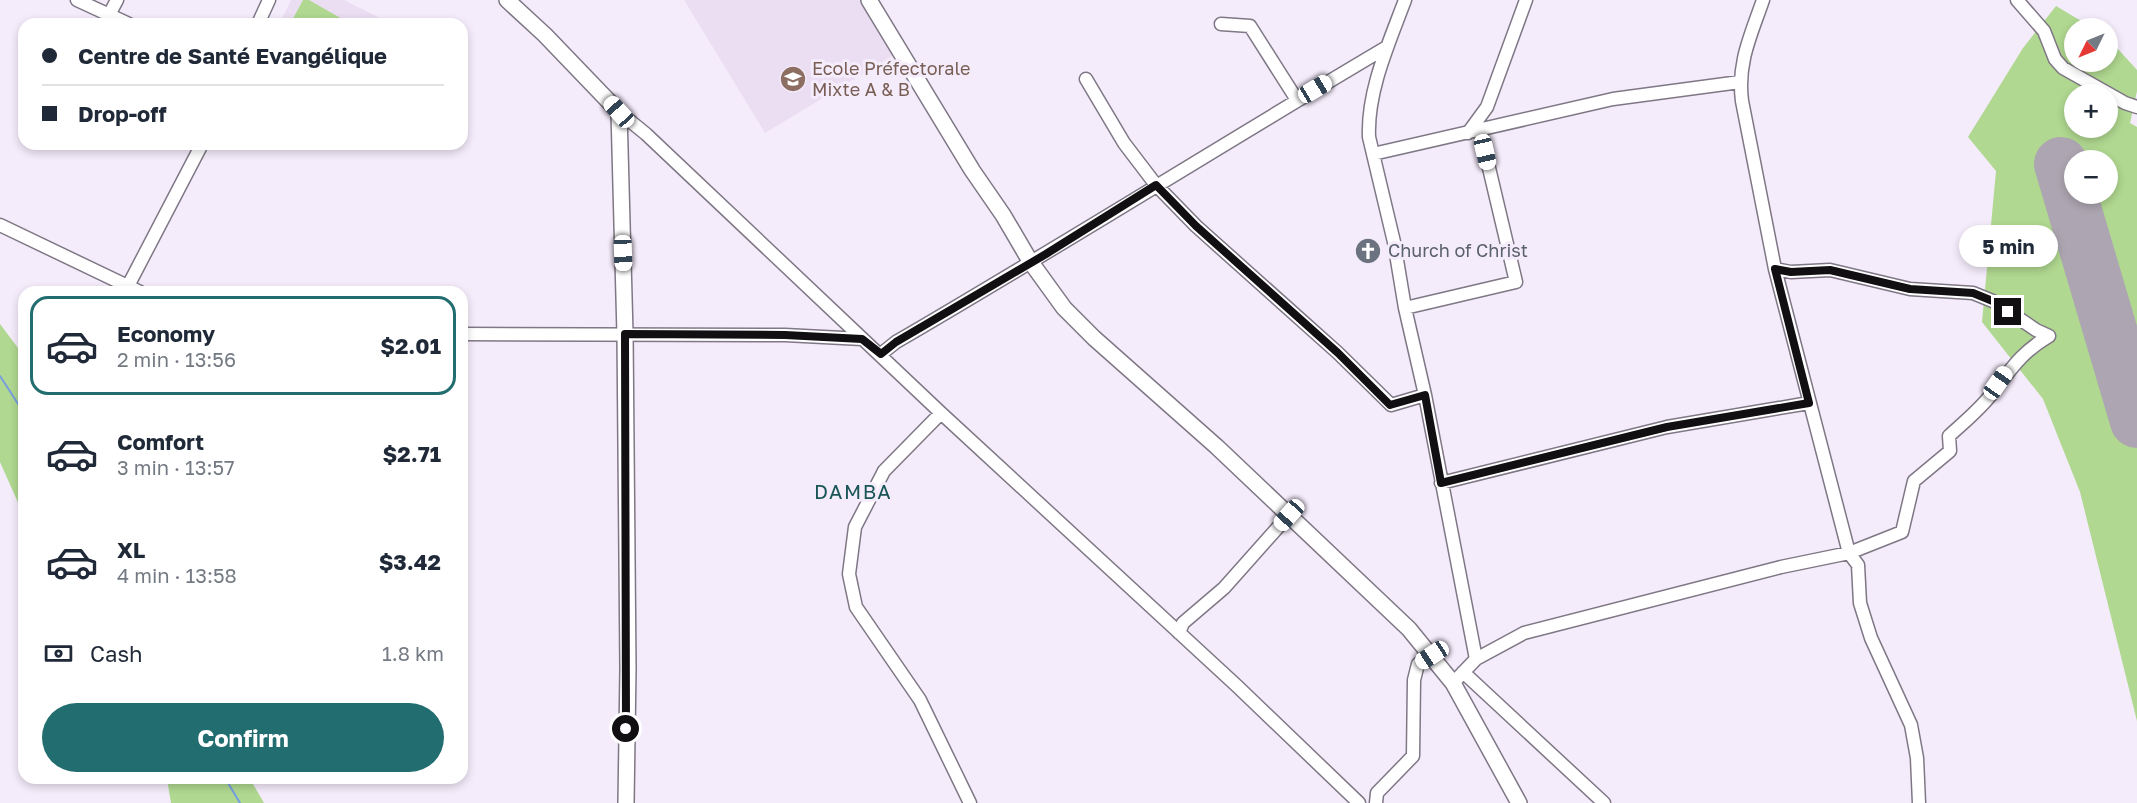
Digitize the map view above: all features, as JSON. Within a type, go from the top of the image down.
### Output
[{"type":"main road","points":[[507,0],[545,35],[619,112],[625,334],[628,669],[626,803]]},
{"type":"main road","points":[[869,0],[1030,261],[1072,315],[1217,447],[1409,629],[1432,655],[1458,677],[1519,803]]},
{"type":"street","points":[[77,0],[116,18]]},
{"type":"street","points":[[109,15],[117,0]]},
{"type":"street","points":[[261,18],[269,0]]},
{"type":"street","points":[[1405,0],[1387,46],[1368,121],[1372,154],[1394,242],[1405,308],[1425,395],[1476,659]]},
{"type":"street","points":[[1405,308],[1516,282],[1474,131],[1488,107],[1526,0]]},
{"type":"street","points":[[1763,0],[1746,49],[1740,81],[1775,269],[1849,553],[1858,565],[1860,603],[1871,638],[1911,725],[1917,758],[1919,803]]},
{"type":"street","points":[[2017,0],[2044,31],[2055,59],[2063,68],[2137,107]]},
{"type":"street","points":[[1221,24],[1250,27],[1297,100]]},
{"type":"street","points":[[881,354],[896,342],[1030,261],[1046,254],[1387,46]]},
{"type":"street","points":[[1086,79],[1124,143],[1156,185],[1196,226],[1338,353],[1390,405],[1425,395]]},
{"type":"street","points":[[1372,154],[1613,99],[1740,81]]},
{"type":"street","points":[[619,112],[662,149],[1359,803]]},
{"type":"street","points":[[0,225],[128,286],[199,150]]},
{"type":"street","points":[[1604,803],[1458,677],[1476,659],[1524,633],[1781,567],[1849,553],[1902,532],[1914,481],[1950,451],[1950,436],[1989,397],[2008,369],[2032,345],[2049,336],[2036,330],[1995,302],[1973,293],[1910,289],[1830,270],[1791,272],[1775,269]]},
{"type":"street","points":[[468,334],[785,335],[862,339]]},
{"type":"street","points":[[1441,483],[1667,427],[1809,403]]},
{"type":"street","points":[[941,413],[884,471],[855,527],[849,574],[856,607],[920,700],[970,803]]},
{"type":"street","points":[[1179,633],[1184,623],[1224,588],[1289,515]]},
{"type":"street","points":[[1376,803],[1377,793],[1413,756],[1414,680],[1418,664],[1432,655]]},
{"type":"shaded area","points":[[291,0],[344,0],[380,18],[282,18]]},
{"type":"shaded area","name":"Ecole Préfectorale Mixte A & B","points":[[684,0],[860,0],[894,55],[765,133]]},
{"type":"green space","points":[[303,0],[309,0],[340,18],[293,18]]},
{"type":"green space","points":[[2056,6],[2076,18],[2064,18],[2064,72],[2118,72],[2118,49],[2137,70],[2137,91],[2130,123],[2137,127],[2137,721],[2080,492],[2043,399],[1982,322],[1996,171],[1968,137],[2023,48]]},
{"type":"green space","points":[[0,324],[18,348],[18,502],[0,462]]},
{"type":"green space","points":[[168,784],[253,784],[264,803],[171,803]]},
{"type":"waterway","points":[[0,376],[18,404]]},
{"type":"waterway","points":[[229,784],[240,803]]},
{"type":"runway","points":[[2061,164],[2137,421]]},
{"type":"place","name":"Ecole Préfectorale Mixte A & B","points":[[793,79]]},
{"type":"place","name":"Church of Christ","points":[[1368,251]]},
{"type":"district","name":"DAMBA","points":[[853,492]]},
{"type":"route","points":[[626,729],[628,669],[625,334],[785,335],[862,339],[881,354],[896,342],[1030,261],[1046,254],[1156,185],[1196,226],[1338,353],[1390,405],[1425,395],[1441,483],[1667,427],[1809,403],[1775,269],[1791,272],[1830,270],[1910,289],[1973,293],[1995,302],[2008,312]]}]
